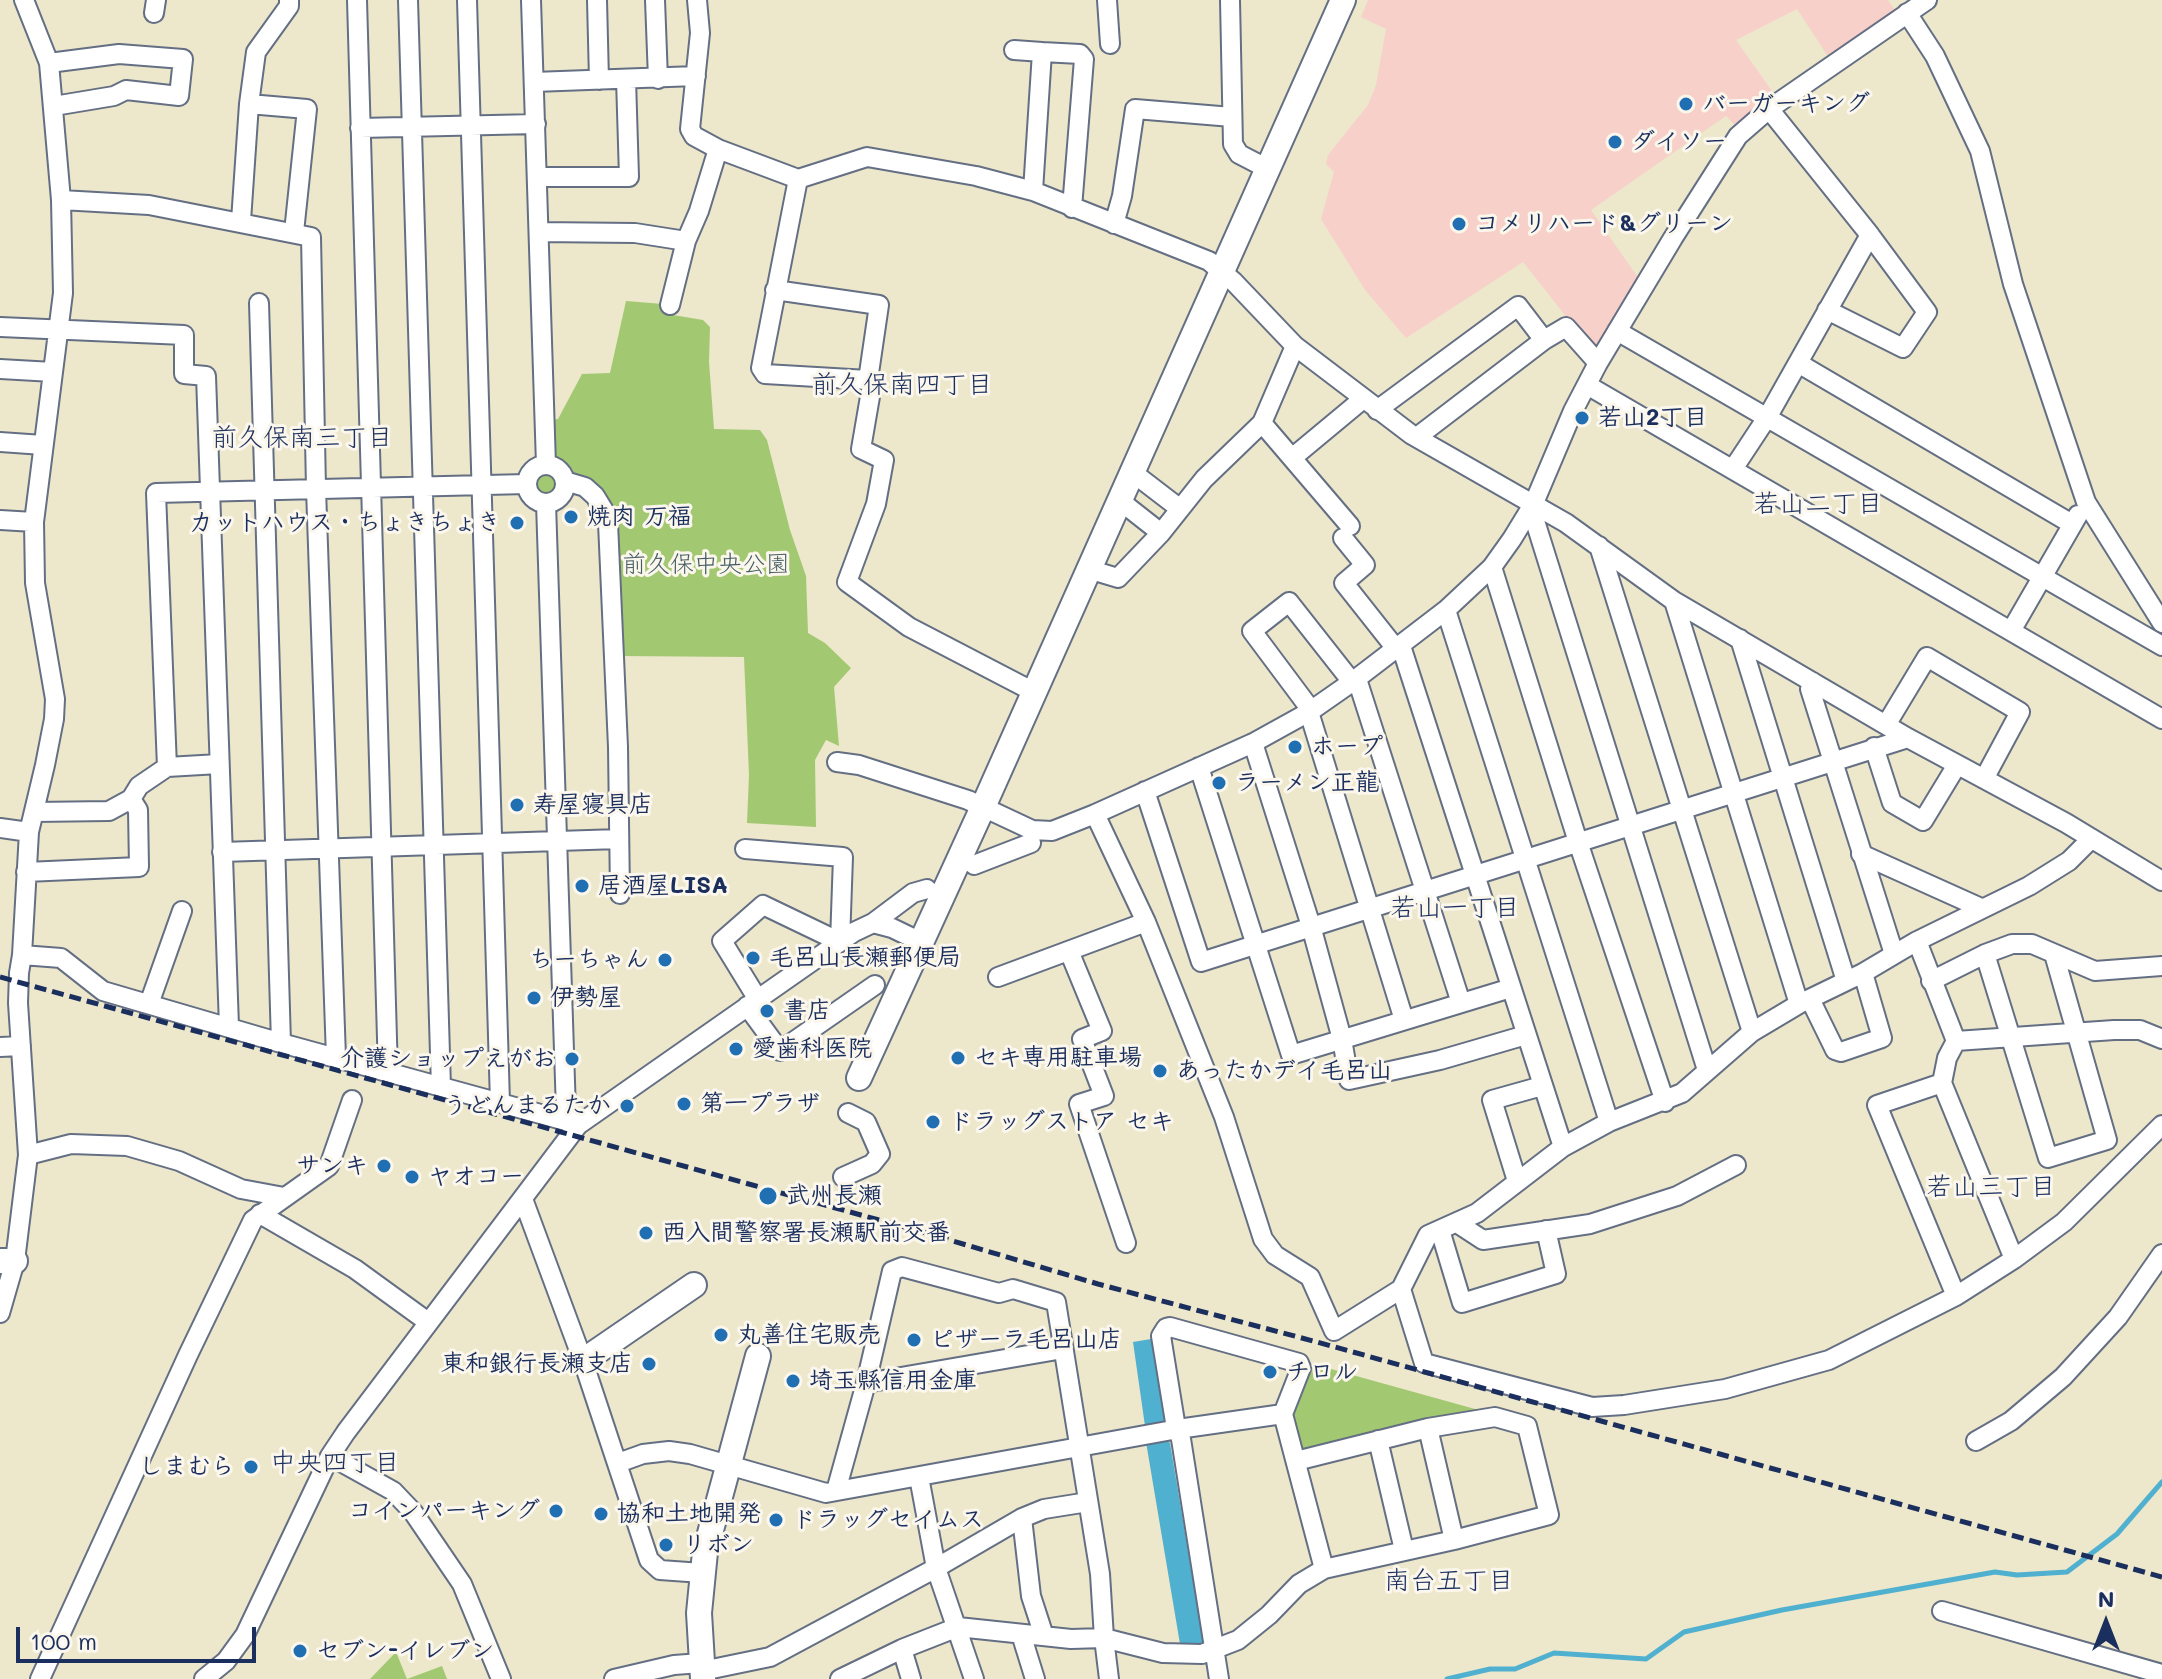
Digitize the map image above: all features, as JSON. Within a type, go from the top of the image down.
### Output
[{"type":"street","points":[[0,1313],[28,1155],[21,1046],[9,1001],[22,955],[29,832],[54,719],[55,699],[35,583],[34,522],[63,293],[61,200],[49,63],[24,0]]},
{"type":"street","points":[[241,221],[256,52],[289,6],[289,0]]},
{"type":"street","points":[[357,0],[388,1072]]},
{"type":"street","points":[[408,0],[441,1086]]},
{"type":"street","points":[[467,0],[500,1102]]},
{"type":"street","points":[[531,0],[546,465]]},
{"type":"street","points":[[597,0],[599,80]]},
{"type":"street","points":[[655,0],[658,79]]},
{"type":"street","points":[[697,0],[700,33],[690,129],[694,136],[718,149],[798,179],[867,157],[976,176],[1033,191],[1202,257],[1221,271],[1295,346],[1417,437],[1534,503],[1674,601],[2162,881]]},
{"type":"street","points":[[1107,0],[1110,44]]},
{"type":"street","points":[[1230,0],[1233,144],[1239,154],[1266,168]]},
{"type":"street","points":[[859,1078],[1343,0]]},
{"type":"street","points":[[837,762],[859,765],[983,807],[1041,832],[1052,831],[1253,743],[1310,711],[1355,680],[1446,610],[1492,567],[1534,503],[1573,411],[1598,363],[1738,136],[1901,9],[1927,0]]},
{"type":"street","points":[[1901,9],[1935,56],[1980,151],[2013,284],[2086,502],[2162,623]]},
{"type":"street","points":[[1014,50],[1080,54],[1084,59],[1072,208]]},
{"type":"street","points":[[1033,191],[1042,52]]},
{"type":"street","points":[[49,63],[119,54],[183,59],[179,96],[126,90],[114,96],[54,106]]},
{"type":"street","points":[[534,82],[696,76]]},
{"type":"street","points":[[538,177],[629,177],[626,79]]},
{"type":"street","points":[[249,104],[307,109],[294,232]]},
{"type":"street","points":[[1114,224],[1122,196],[1135,109],[1232,117]]},
{"type":"street","points":[[1769,109],[1927,312],[1903,348],[1827,310]]},
{"type":"street","points":[[360,128],[536,124]]},
{"type":"street","points":[[670,305],[686,241],[699,211],[718,149]]},
{"type":"street","points":[[798,179],[761,368],[765,374],[868,380]]},
{"type":"street","points":[[61,200],[121,201],[241,221],[311,237],[316,489],[336,1057]]},
{"type":"street","points":[[539,232],[635,233],[686,241]]},
{"type":"street","points":[[1733,469],[1768,416],[1870,235]]},
{"type":"street","points":[[775,290],[879,305],[868,380],[872,385],[861,449],[884,460],[876,504],[847,582],[909,627],[1034,692]]},
{"type":"street","points":[[259,303],[281,1043]]},
{"type":"street","points":[[1292,458],[1518,306],[1544,340]]},
{"type":"street","points":[[0,327],[184,335],[184,374],[206,376],[229,1026]]},
{"type":"street","points":[[1417,437],[1544,340],[1566,327],[1598,363]]},
{"type":"street","points":[[1617,331],[2162,646]]},
{"type":"street","points":[[1088,569],[1118,578],[1161,533],[1204,479],[1262,423],[1295,346]]},
{"type":"street","points":[[1798,363],[2072,524]]},
{"type":"street","points":[[0,369],[53,372]]},
{"type":"street","points":[[1587,385],[2162,719]]},
{"type":"street","points":[[1262,423],[1346,532],[1365,565],[1344,583],[1399,648],[1563,1147]]},
{"type":"street","points":[[0,442],[43,445]]},
{"type":"street","points":[[546,465],[559,470],[565,481],[562,495],[546,503],[534,499],[527,484],[534,470],[546,465]]},
{"type":"street","points":[[1132,472],[1179,508]]},
{"type":"street","points":[[565,481],[585,487],[595,496],[608,523],[618,747],[620,894]]},
{"type":"street","points":[[167,767],[156,493],[527,484]]},
{"type":"street","points":[[1119,500],[1161,533]]},
{"type":"street","points":[[2011,631],[2086,502]]},
{"type":"street","points":[[546,503],[566,1111],[574,1123]]},
{"type":"street","points":[[1534,503],[1535,521],[1707,1070]]},
{"type":"street","points":[[0,520],[34,522]]},
{"type":"street","points":[[1599,546],[1752,1032]]},
{"type":"street","points":[[1492,567],[1578,842],[1665,1102]]},
{"type":"street","points":[[1674,601],[1734,793],[1805,1002],[1835,1050],[1841,1052],[1882,1038],[1855,977],[1784,777],[1740,639]]},
{"type":"street","points":[[1404,1020],[1310,711],[1252,631],[1289,602],[1355,680],[1461,1003]]},
{"type":"street","points":[[1446,610],[1609,1122]]},
{"type":"street","points":[[1886,725],[1927,657],[2020,712],[1984,779]]},
{"type":"street","points":[[1813,682],[1810,689],[1894,954]]},
{"type":"street","points":[[1145,791],[1201,962],[1908,738]]},
{"type":"street","points":[[1253,743],[1311,926],[1342,1039],[1349,1080],[1440,1060],[1526,1035]]},
{"type":"street","points":[[1874,747],[1892,803],[1923,821],[1957,765]]},
{"type":"street","points":[[34,812],[109,811],[131,799],[139,786],[167,767],[219,764]]},
{"type":"street","points":[[1199,767],[1291,1055],[1511,988]]},
{"type":"street","points":[[26,872],[139,867],[138,810],[131,799]]},
{"type":"street","points":[[1095,814],[1146,922],[1224,1117],[1263,1239],[1275,1255],[1310,1277],[1334,1331],[1401,1289],[1428,1235],[1477,1213],[1563,1147],[1609,1122],[1682,1093],[1752,1032],[1917,941],[2029,886],[2069,861],[2091,839]]},
{"type":"street","points":[[0,828],[29,832]]},
{"type":"street","points":[[222,852],[619,839]]},
{"type":"street","points":[[974,865],[1031,843]]},
{"type":"street","points":[[745,849],[843,857],[840,942]]},
{"type":"street","points":[[1861,854],[1981,908]]},
{"type":"street","points":[[204,1679],[226,1661],[245,1635],[330,1456],[523,1199],[574,1123],[913,893],[927,889]]},
{"type":"street","points":[[840,942],[763,905],[722,941],[780,1060],[875,985]]},
{"type":"street","points":[[149,1004],[182,911]]},
{"type":"street","points":[[998,977],[1146,922]]},
{"type":"street","points":[[873,923],[921,942]]},
{"type":"street","points":[[1917,941],[1956,1041]]},
{"type":"street","points":[[1931,981],[2012,944],[2032,944],[2095,971],[2162,966]]},
{"type":"street","points":[[1069,951],[1102,1031],[1082,1039],[1104,1096],[1079,1104],[1126,1243]]},
{"type":"street","points":[[1985,954],[2048,1158],[2107,1140],[2054,954]]},
{"type":"street","points":[[22,955],[61,958],[103,991],[574,1123]]},
{"type":"street","points":[[1956,1041],[2140,1030],[2162,1039]]},
{"type":"street","points":[[1956,1041],[1947,1058],[1942,1083],[2014,1259]]},
{"type":"street","points":[[0,1047],[21,1046]]},
{"type":"street","points":[[1942,1083],[1877,1105],[1956,1296]]},
{"type":"street","points":[[1517,1181],[1492,1100],[1542,1086]]},
{"type":"street","points":[[40,1679],[253,1220],[329,1166],[352,1100]]},
{"type":"street","points":[[843,1177],[872,1164],[880,1154],[866,1122],[848,1113]]},
{"type":"street","points":[[1401,1289],[1424,1363],[1592,1407],[1725,1389],[1829,1360],[1956,1296],[2064,1222],[2162,1125]]},
{"type":"street","points":[[28,1155],[71,1144],[127,1146],[179,1161],[241,1189],[284,1197]]},
{"type":"street","points":[[1448,1227],[1483,1240],[1590,1224],[1677,1196],[1736,1165]]},
{"type":"street","points":[[523,1199],[583,1361],[653,1566],[660,1570],[702,1573]]},
{"type":"street","points":[[260,1214],[355,1269],[428,1322]]},
{"type":"street","points":[[1448,1227],[1462,1303],[1556,1274],[1546,1230]]},
{"type":"street","points":[[1976,1441],[2011,1421],[2063,1377],[2118,1317],[2162,1254]]},
{"type":"street","points":[[836,1491],[866,1383],[892,1271],[902,1267],[999,1293],[1013,1289],[1056,1302],[1100,1574],[1109,1679]]},
{"type":"street","points":[[583,1361],[694,1285]]},
{"type":"street","points":[[1219,1679],[1162,1330],[1170,1327],[1299,1363],[1301,1368],[1283,1414],[1324,1569]]},
{"type":"street","points":[[866,1383],[1063,1349]]},
{"type":"street","points":[[702,1671],[699,1613],[702,1573],[709,1534],[758,1356]]},
{"type":"street","points":[[618,1463],[643,1454],[669,1451],[703,1457],[826,1493],[1078,1446],[1283,1414]]},
{"type":"street","points":[[846,1678],[902,1649],[958,1627],[1044,1636],[1104,1638],[1163,1653],[1202,1654],[1238,1640],[1269,1615],[1299,1584],[1324,1569],[1549,1515],[1527,1426],[1495,1417],[1428,1428],[1296,1461]]},
{"type":"street","points":[[1428,1428],[1454,1540]]},
{"type":"street","points":[[1378,1440],[1404,1550]]},
{"type":"street","points":[[330,1456],[393,1491],[421,1523],[462,1584],[501,1679]]},
{"type":"street","points":[[919,1477],[936,1568],[974,1679]]},
{"type":"street","points":[[614,1679],[674,1665],[702,1671],[770,1657],[1022,1518],[1044,1509],[1088,1502]]},
{"type":"street","points":[[1022,1518],[1031,1596],[1044,1636]]},
{"type":"street","points":[[1942,1611],[2162,1674]]},
{"type":"street","points":[[1021,1634],[1035,1679]]},
{"type":"street","points":[[902,1649],[911,1679]]},
{"type":"shaded area","points":[[1368,0],[1888,0],[1894,9],[1893,16],[1829,58],[1797,9],[1736,40],[1774,94],[1736,126],[1726,116],[1591,210],[1639,279],[1601,346],[1591,348],[1523,262],[1406,338],[1365,290],[1321,219],[1334,172],[1326,164],[1328,155],[1368,105],[1376,85],[1386,29],[1361,17]]},
{"type":"green space","name":"前久保中央公園","points":[[626,301],[675,305],[673,315],[703,320],[710,327],[714,429],[760,430],[767,440],[790,530],[806,576],[808,633],[825,643],[851,668],[834,687],[839,746],[826,740],[815,760],[816,827],[747,823],[749,775],[744,657],[619,656],[612,514],[565,464],[551,458],[550,420],[558,419],[582,374],[610,373]]},
{"type":"green space","points":[[546,473],[554,477],[558,485],[554,493],[546,497],[538,493],[534,485],[538,477]]},
{"type":"green space","points":[[1313,1364],[1479,1412],[1300,1451],[1291,1411]]},
{"type":"green space","points":[[396,1652],[407,1679],[370,1679]]},
{"type":"green space","points":[[442,1666],[447,1679],[407,1679]]},
{"type":"water","points":[[1157,1338],[1169,1422],[1145,1426],[1133,1342]]},
{"type":"water","points":[[1166,1439],[1170,1443],[1203,1641],[1199,1646],[1180,1644],[1146,1442]]},
{"type":"waterway","points":[[1447,1679],[1490,1669],[1515,1669],[1554,1653],[1646,1659],[1684,1632],[1782,1610],[1995,1572],[2017,1575],[2067,1572],[2117,1534],[2162,1482]]},
{"type":"railway","points":[[0,977],[2162,1577]]},
{"type":"place","name":"バーガーキング","points":[[1686,104]]},
{"type":"place","name":"ダイソー","points":[[1615,142]]},
{"type":"place","name":"コメリハード&グリーン","points":[[1459,224]]},
{"type":"place","name":"若山2丁目","points":[[1582,418]]},
{"type":"place","name":"焼肉 万福","points":[[571,517]]},
{"type":"place","name":"カットハウス・ちょきちょき","points":[[517,523]]},
{"type":"place","name":"ホープ","points":[[1295,747]]},
{"type":"place","name":"ラーメン正龍","points":[[1219,783]]},
{"type":"place","name":"寿屋寝具店","points":[[517,805]]},
{"type":"place","name":"居酒屋LISA","points":[[582,886]]},
{"type":"place","name":"毛呂山長瀬郵便局","points":[[753,958]]},
{"type":"place","name":"ちーちゃん","points":[[665,960]]},
{"type":"place","name":"伊勢屋","points":[[534,998]]},
{"type":"place","name":"書店","points":[[767,1011]]},
{"type":"place","name":"愛歯科医院","points":[[736,1049]]},
{"type":"place","name":"セキ専用駐車場","points":[[958,1058]]},
{"type":"place","name":"介護ショップえがお","points":[[572,1059]]},
{"type":"place","name":"あったかデイ毛呂山","points":[[1160,1071]]},
{"type":"place","name":"第一プラザ","points":[[684,1104]]},
{"type":"place","name":"うどんまるたか","points":[[627,1106]]},
{"type":"place","name":"ドラッグストア セキ","points":[[933,1122]]},
{"type":"place","name":"サンキ","points":[[384,1166]]},
{"type":"place","name":"ヤオコー","points":[[412,1177]]},
{"type":"place","name":"武州長瀬","points":[[768,1196]]},
{"type":"place","name":"西入間警察署長瀬駅前交番","points":[[646,1233]]},
{"type":"place","name":"丸善住宅販売","points":[[721,1335]]},
{"type":"place","name":"ピザーラ毛呂山店","points":[[914,1340]]},
{"type":"place","name":"東和銀行長瀬支店","points":[[649,1364]]},
{"type":"place","name":"チロル","points":[[1270,1372]]},
{"type":"place","name":"埼玉縣信用金庫","points":[[793,1381]]},
{"type":"place","name":"しまむら","points":[[251,1467]]},
{"type":"place","name":"コインパーキング","points":[[556,1511]]},
{"type":"place","name":"協和土地開発","points":[[601,1514]]},
{"type":"place","name":"ドラッグセイムス","points":[[776,1520]]},
{"type":"place","name":"リボン","points":[[666,1545]]},
{"type":"place","name":"セブン-イレブン","points":[[300,1651]]},
{"type":"district","name":"前久保南四丁目","points":[[902,385]]},
{"type":"district","name":"前久保南三丁目","points":[[302,438]]},
{"type":"district","name":"若山二丁目","points":[[1818,504]]},
{"type":"district","name":"若山一丁目","points":[[1455,908]]},
{"type":"district","name":"若山三丁目","points":[[1991,1187]]},
{"type":"district","name":"中央四丁目","points":[[335,1463]]},
{"type":"district","name":"南台五丁目","points":[[1449,1581]]}]
